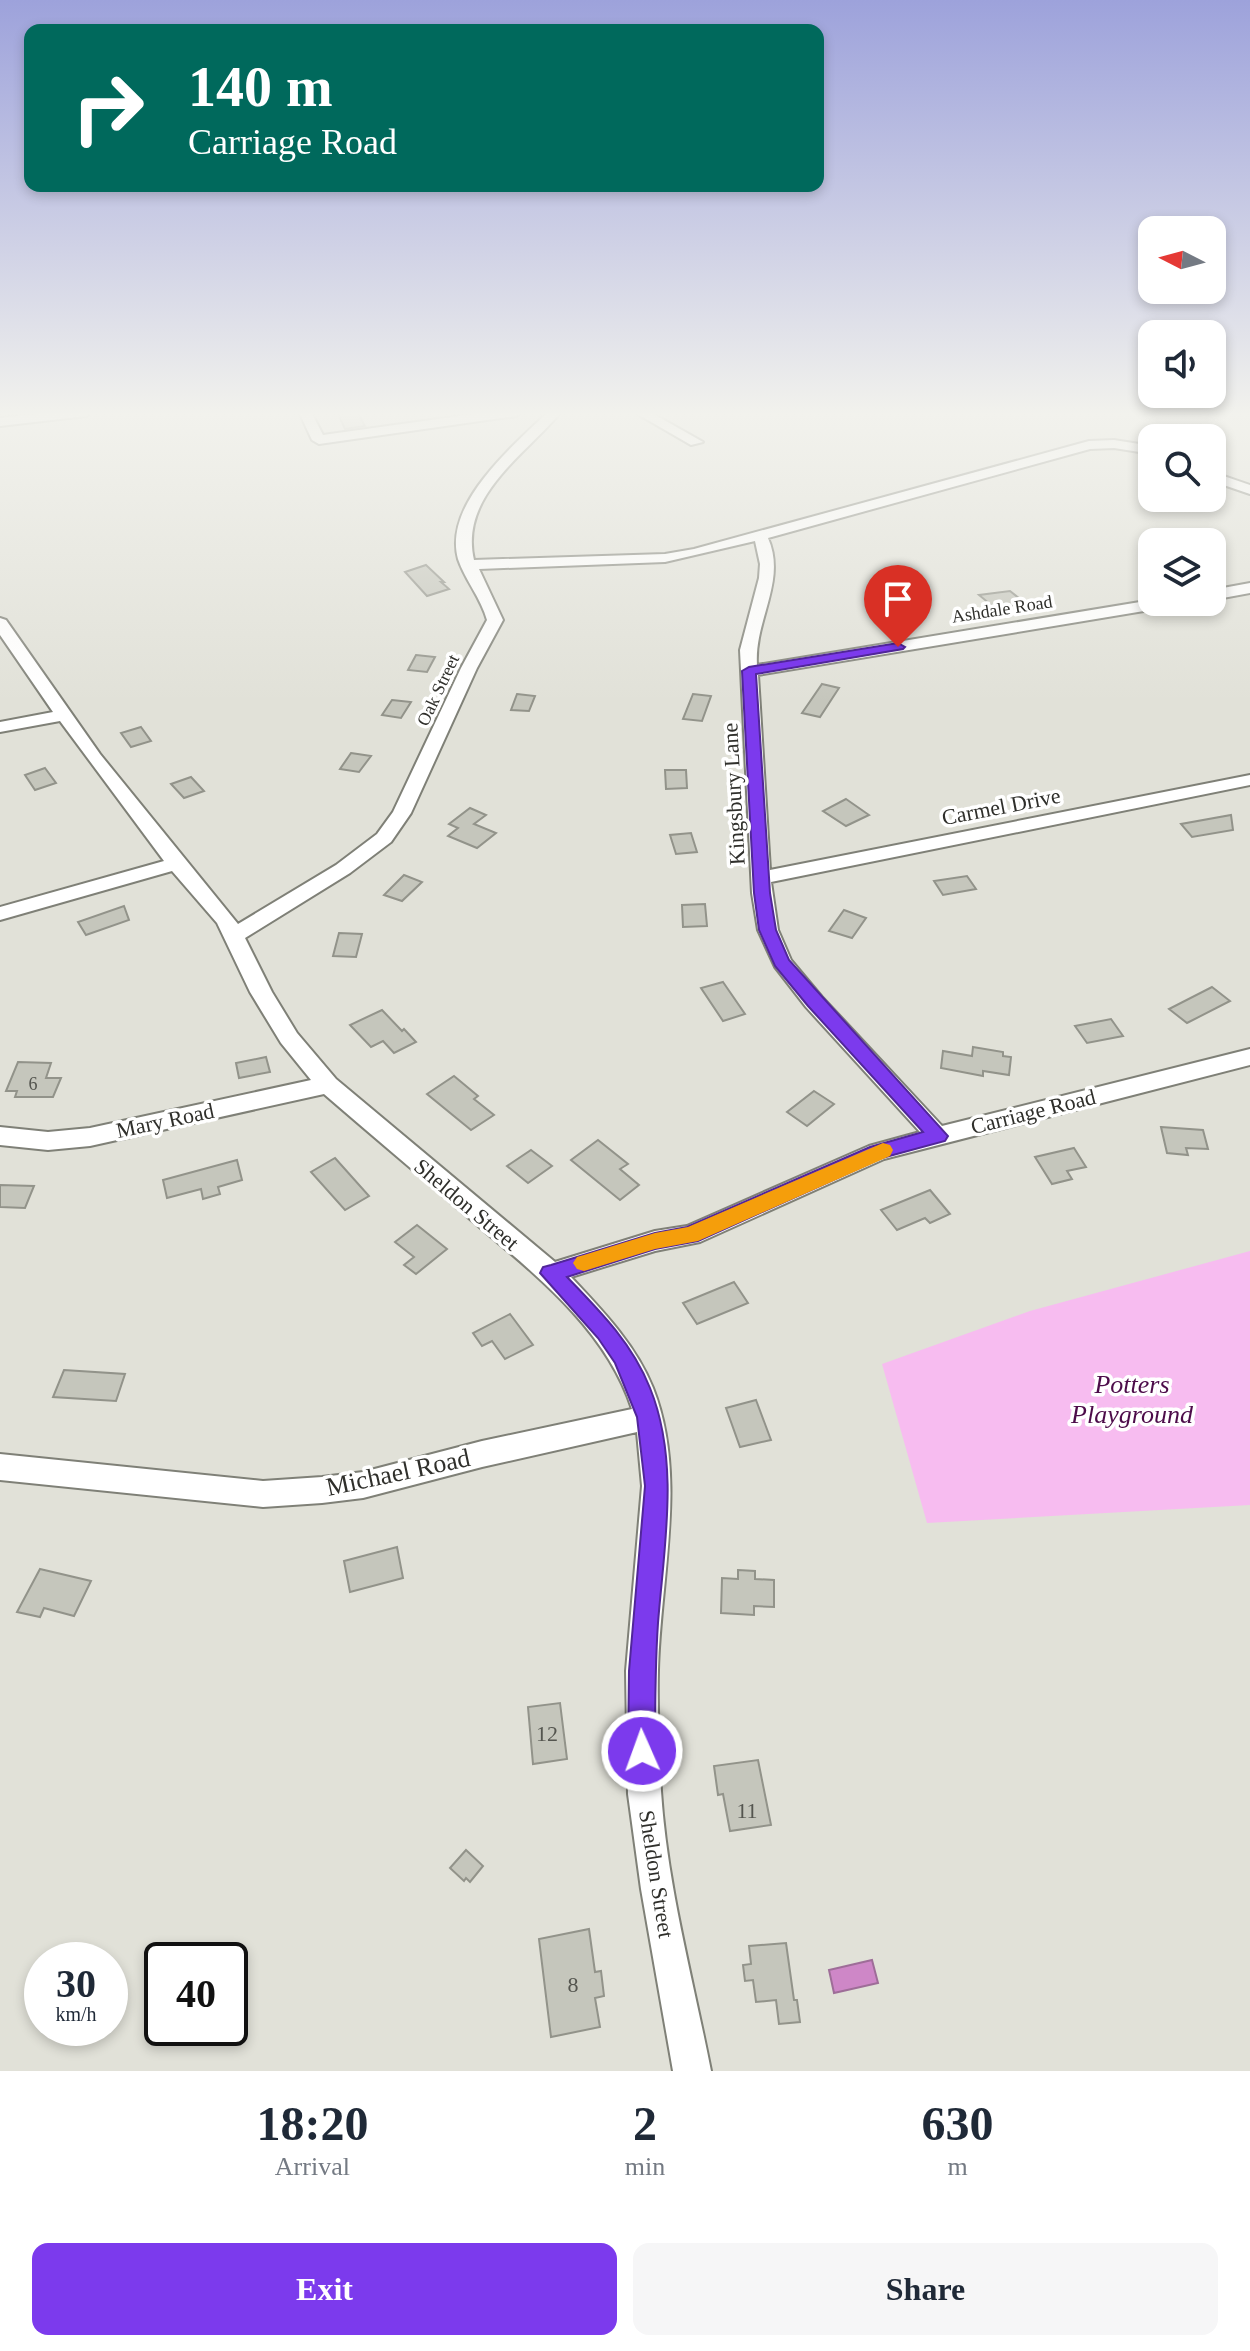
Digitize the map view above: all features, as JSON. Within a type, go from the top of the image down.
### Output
[{"type":"street","name":"Oak Street","points":[[234,936],[343,869],[384,838],[402,813],[469,668],[495,620],[465,557],[463,535],[474,509]]},
{"type":"street","points":[[470,565],[665,558],[859,509]]},
{"type":"street","name":"Kingsbury Lane","points":[[760,536],[770,565],[751,625],[749,671],[768,930],[782,962],[814,1002],[938,1136]]},
{"type":"street","points":[[1226,592],[1250,588]]},
{"type":"street","name":"Ashdale Road","points":[[749,671],[1138,607]]},
{"type":"street","name":"Sheldon Street","points":[[0,623],[64,715],[176,864],[226,920],[268,1004],[289,1038],[328,1085],[551,1273],[614,1344],[639,1387],[649,1417],[656,1486],[642,1671],[642,1751],[658,1889],[692,2071]]},
{"type":"street","points":[[0,727],[64,715]]},
{"type":"street","name":"Carmel Drive","points":[[762,878],[1250,780]]},
{"type":"street","points":[[0,914],[176,864]]},
{"type":"street","name":"Carriage Road","points":[[551,1273],[655,1241],[691,1235],[877,1152],[1250,1057]]},
{"type":"street","name":"Mary Road","points":[[0,1136],[48,1141],[90,1137],[328,1085]]},
{"type":"street","name":"Michael Road","points":[[0,1467],[263,1494],[322,1490],[363,1485],[482,1454],[649,1417]]},
{"type":"green space","name":"Potters Playground","points":[[1250,1251],[1250,1505],[927,1523],[882,1364],[1030,1311]]},
{"type":"shaded area","points":[[872,1960],[878,1983],[834,1993],[829,1970]]},
{"type":"building","points":[[426,565],[449,589],[427,596],[405,572]]},
{"type":"building","points":[[1010,591],[1025,603],[996,609],[979,595]]},
{"type":"building","points":[[416,655],[435,657],[427,672],[408,670]]},
{"type":"building","points":[[822,684],[839,688],[820,717],[802,713]]},
{"type":"building","points":[[517,694],[535,696],[529,711],[511,710]]},
{"type":"building","points":[[693,694],[711,696],[702,721],[683,719]]},
{"type":"building","points":[[392,700],[411,702],[401,718],[382,715]]},
{"type":"building","points":[[141,727],[151,741],[131,747],[121,733]]},
{"type":"building","points":[[351,753],[371,756],[359,772],[340,769]]},
{"type":"building","points":[[45,768],[56,783],[35,790],[25,775]]},
{"type":"building","points":[[665,770],[686,770],[687,788],[666,789]]},
{"type":"building","points":[[191,777],[204,791],[184,798],[171,784]]},
{"type":"building","points":[[846,799],[869,815],[846,826],[823,811]]},
{"type":"building","points":[[470,808],[486,815],[474,824],[496,833],[477,848],[448,836],[458,828],[449,824]]},
{"type":"building","points":[[1231,815],[1233,830],[1192,837],[1181,824]]},
{"type":"building","points":[[691,833],[697,852],[676,854],[670,835]]},
{"type":"building","points":[[404,875],[422,882],[402,901],[384,895]]},
{"type":"building","points":[[967,876],[976,889],[943,895],[934,881]]},
{"type":"building","points":[[705,904],[707,926],[683,927],[682,905]]},
{"type":"building","points":[[124,906],[129,920],[86,935],[78,922]]},
{"type":"building","points":[[844,910],[866,918],[852,938],[829,931]]},
{"type":"building","points":[[339,933],[362,934],[356,957],[333,956]]},
{"type":"building","points":[[723,982],[745,1014],[723,1021],[701,988]]},
{"type":"building","points":[[1212,987],[1230,1001],[1187,1023],[1169,1009]]},
{"type":"building","points":[[382,1010],[416,1042],[394,1053],[383,1041],[371,1047],[350,1025]]},
{"type":"building","points":[[1111,1019],[1123,1036],[1087,1043],[1075,1026]]},
{"type":"building","points":[[973,1047],[1003,1052],[1003,1056],[1011,1057],[1009,1075],[983,1071],[983,1076],[941,1068],[943,1051],[972,1056]]},
{"type":"building","points":[[266,1057],[270,1072],[239,1078],[236,1063]]},
{"type":"building","points":[[18,1062],[51,1063],[46,1078],[61,1078],[53,1097],[15,1097],[17,1091],[6,1091]]},
{"type":"building","points":[[454,1076],[478,1096],[474,1099],[494,1115],[471,1130],[427,1094]]},
{"type":"building","points":[[814,1091],[834,1104],[807,1126],[787,1112]]},
{"type":"building","points":[[1161,1127],[1203,1130],[1208,1149],[1186,1148],[1188,1155],[1167,1153]]},
{"type":"building","points":[[598,1140],[628,1164],[620,1169],[639,1185],[620,1200],[571,1160]]},
{"type":"building","points":[[1074,1148],[1086,1167],[1067,1171],[1072,1179],[1052,1184],[1035,1157]]},
{"type":"building","points":[[531,1150],[552,1166],[528,1183],[507,1166]]},
{"type":"building","points":[[335,1158],[369,1196],[345,1210],[311,1172]]},
{"type":"building","points":[[237,1160],[242,1180],[218,1187],[220,1194],[203,1199],[201,1189],[167,1198],[163,1180]]},
{"type":"building","points":[[0,1185],[34,1186],[25,1208],[0,1207]]},
{"type":"building","points":[[930,1190],[950,1214],[930,1223],[925,1218],[897,1230],[881,1210]]},
{"type":"building","points":[[417,1225],[447,1249],[416,1274],[404,1265],[414,1257],[395,1242]]},
{"type":"building","points":[[734,1282],[748,1303],[697,1324],[683,1303]]},
{"type":"building","points":[[510,1314],[533,1345],[505,1359],[492,1341],[482,1346],[473,1333]]},
{"type":"building","points":[[64,1370],[125,1374],[116,1401],[53,1397]]},
{"type":"building","points":[[756,1400],[771,1440],[740,1447],[726,1408]]},
{"type":"building","points":[[397,1547],[403,1578],[350,1592],[344,1561]]},
{"type":"building","points":[[40,1569],[91,1581],[74,1616],[44,1608],[40,1617],[17,1612]]},
{"type":"building","points":[[738,1570],[755,1571],[755,1579],[774,1580],[774,1607],[754,1606],[754,1615],[721,1613],[722,1578],[738,1579]]},
{"type":"building","points":[[560,1703],[567,1759],[533,1764],[528,1707]]},
{"type":"building","points":[[758,1760],[771,1825],[730,1831],[723,1794],[718,1795],[714,1766]]},
{"type":"building","points":[[466,1850],[483,1866],[470,1882],[466,1878],[464,1881],[450,1868]]},
{"type":"building","points":[[589,1929],[595,1972],[601,1971],[604,1996],[595,1998],[600,2027],[551,2037],[539,1939]]},
{"type":"building","points":[[786,1943],[800,2022],[779,2024],[776,2000],[756,2002],[753,1980],[745,1981],[743,1965],[751,1964],[749,1946]]},
{"type":"slow traffic","points":[[584,1263],[655,1241],[691,1235],[883,1150]]},
{"type":"route","points":[[642,1751],[644,1632],[653,1556],[656,1486],[649,1417],[639,1387],[623,1356],[605,1331],[551,1273],[655,1241],[691,1235],[877,1152],[938,1136],[814,1002],[782,962],[768,930],[762,893],[749,671],[898,647]]}]
